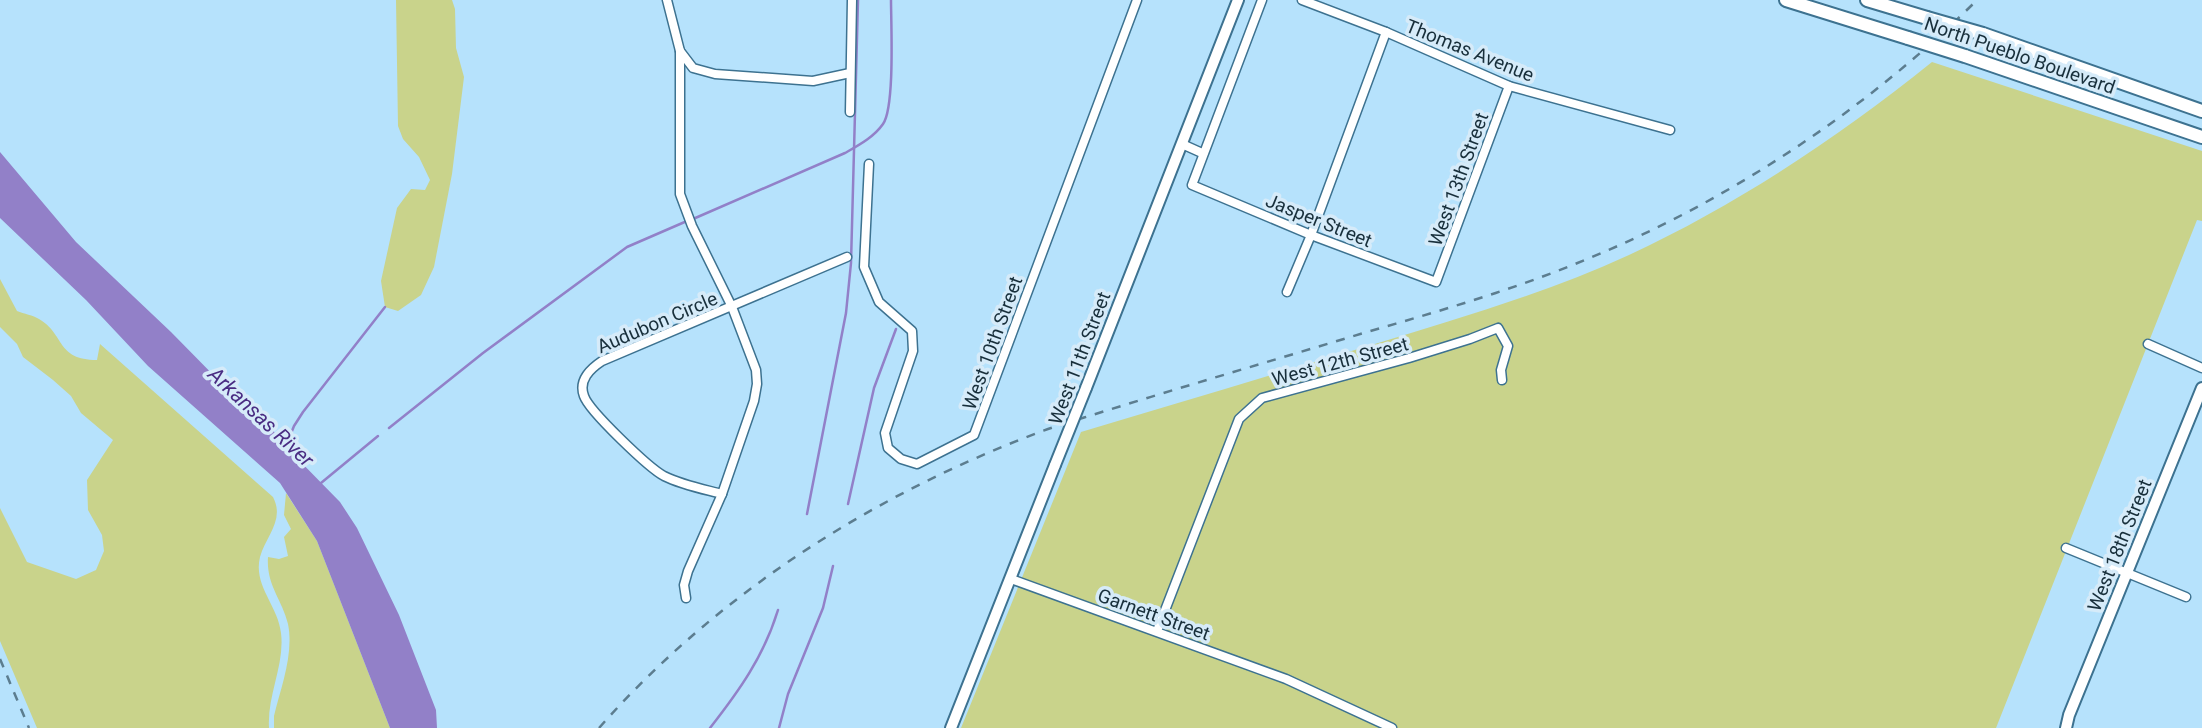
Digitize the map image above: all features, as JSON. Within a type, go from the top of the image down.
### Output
[{"type":"main road","name":"North Pueblo Boulevard","points":[[1786,0],[1965,56],[2202,137]]},
{"type":"main road","name":"North Pueblo Boulevard","points":[[1867,0],[1983,34],[2202,111]]},
{"type":"street","points":[[667,0],[680,51],[680,194],[691,226],[732,307],[756,370],[757,384],[754,401],[722,494],[688,571],[684,586],[686,598]]},
{"type":"street","points":[[850,112],[852,0]]},
{"type":"street","name":"West 10th Street","points":[[869,164],[864,267],[879,302],[912,331],[913,351],[885,433],[888,448],[901,458],[917,464],[974,435],[1137,0]]},
{"type":"street","name":"West 11th Street","points":[[951,728],[1238,0]]},
{"type":"street","points":[[1182,144],[1202,153],[1262,0]]},
{"type":"street","name":"Thomas Avenue","points":[[1302,0],[1386,32],[1509,86],[1670,130]]},
{"type":"street","points":[[1287,292],[1311,235],[1386,32]]},
{"type":"street","points":[[680,51],[693,68],[715,74],[813,81],[850,73]]},
{"type":"street","name":"West 13th Street","points":[[1436,282],[1509,86]]},
{"type":"street","name":"Jasper Street","points":[[1202,153],[1192,184],[1311,235],[1436,282]]},
{"type":"street","name":"Audubon Circle","points":[[722,494],[679,482],[655,471],[590,408],[583,395],[583,381],[590,369],[602,361],[847,257]]},
{"type":"street","name":"West 12th Street","points":[[1157,631],[1239,419],[1262,398],[1409,358],[1498,328],[1508,346],[1501,370],[1502,380]]},
{"type":"street","points":[[2148,344],[2202,368]]},
{"type":"street","name":"West 18th Street","points":[[2060,728],[2068,715],[2202,388]]},
{"type":"street","points":[[2066,548],[2186,597]]},
{"type":"street","name":"Garnett Street","points":[[1011,579],[1286,679],[1392,728]]},
{"type":"street","name":"West 18th Street","points":[[2066,728],[2068,715]]},
{"type":"green space","points":[[396,0],[452,0],[455,9],[456,48],[464,77],[452,174],[434,267],[421,295],[398,311],[385,307],[381,281],[397,208],[411,189],[425,190],[430,180],[419,157],[403,139],[398,126]]},
{"type":"green space","points":[[1932,62],[2202,151],[2202,221],[2197,220],[1996,728],[961,728],[1081,432],[1465,316],[1597,269],[1670,235],[1786,168],[1861,117]]},
{"type":"green space","points":[[0,279],[17,311],[37,318],[47,325],[67,351],[84,359],[97,360],[100,344],[273,497],[276,521],[260,557],[259,567],[263,586],[279,623],[282,645],[269,728],[37,728],[0,641],[0,508],[27,562],[76,579],[96,570],[104,551],[102,535],[88,510],[87,480],[113,440],[81,413],[71,396],[23,357],[17,344],[0,327]]},
{"type":"green space","points":[[286,493],[317,541],[390,728],[274,728],[274,716],[288,659],[289,635],[285,615],[269,576],[268,557],[279,559],[288,556],[284,537],[291,529],[284,515]]},
{"type":"shaded area","points":[[0,152],[76,242],[230,392],[270,427],[340,502],[357,528],[399,615],[436,710],[437,728],[390,728],[317,541],[280,483],[148,366],[86,300],[0,218]]},
{"type":"waterway","points":[[807,514],[846,313],[851,263],[858,0]]},
{"type":"waterway","points":[[693,219],[845,153],[879,129],[887,115],[889,101],[892,65],[891,0]]},
{"type":"waterway","points":[[389,428],[483,353],[627,247],[687,221]]},
{"type":"waterway","name":"Arkansas River","points":[[286,446],[303,412],[385,307]]},
{"type":"waterway","points":[[848,504],[874,388],[896,329]]},
{"type":"waterway","points":[[321,483],[378,436]]},
{"type":"waterway","points":[[779,728],[788,694],[823,608],[833,566]]},
{"type":"waterway","points":[[710,728],[750,672],[766,643],[778,610]]},
{"type":"railway","points":[[599,728],[646,678],[696,632],[749,590],[863,515],[923,483],[1048,429],[1481,298],[1537,279],[1644,234],[1696,207],[1797,147],[1891,77],[1977,0]]},
{"type":"railway","points":[[0,659],[29,728]]}]
